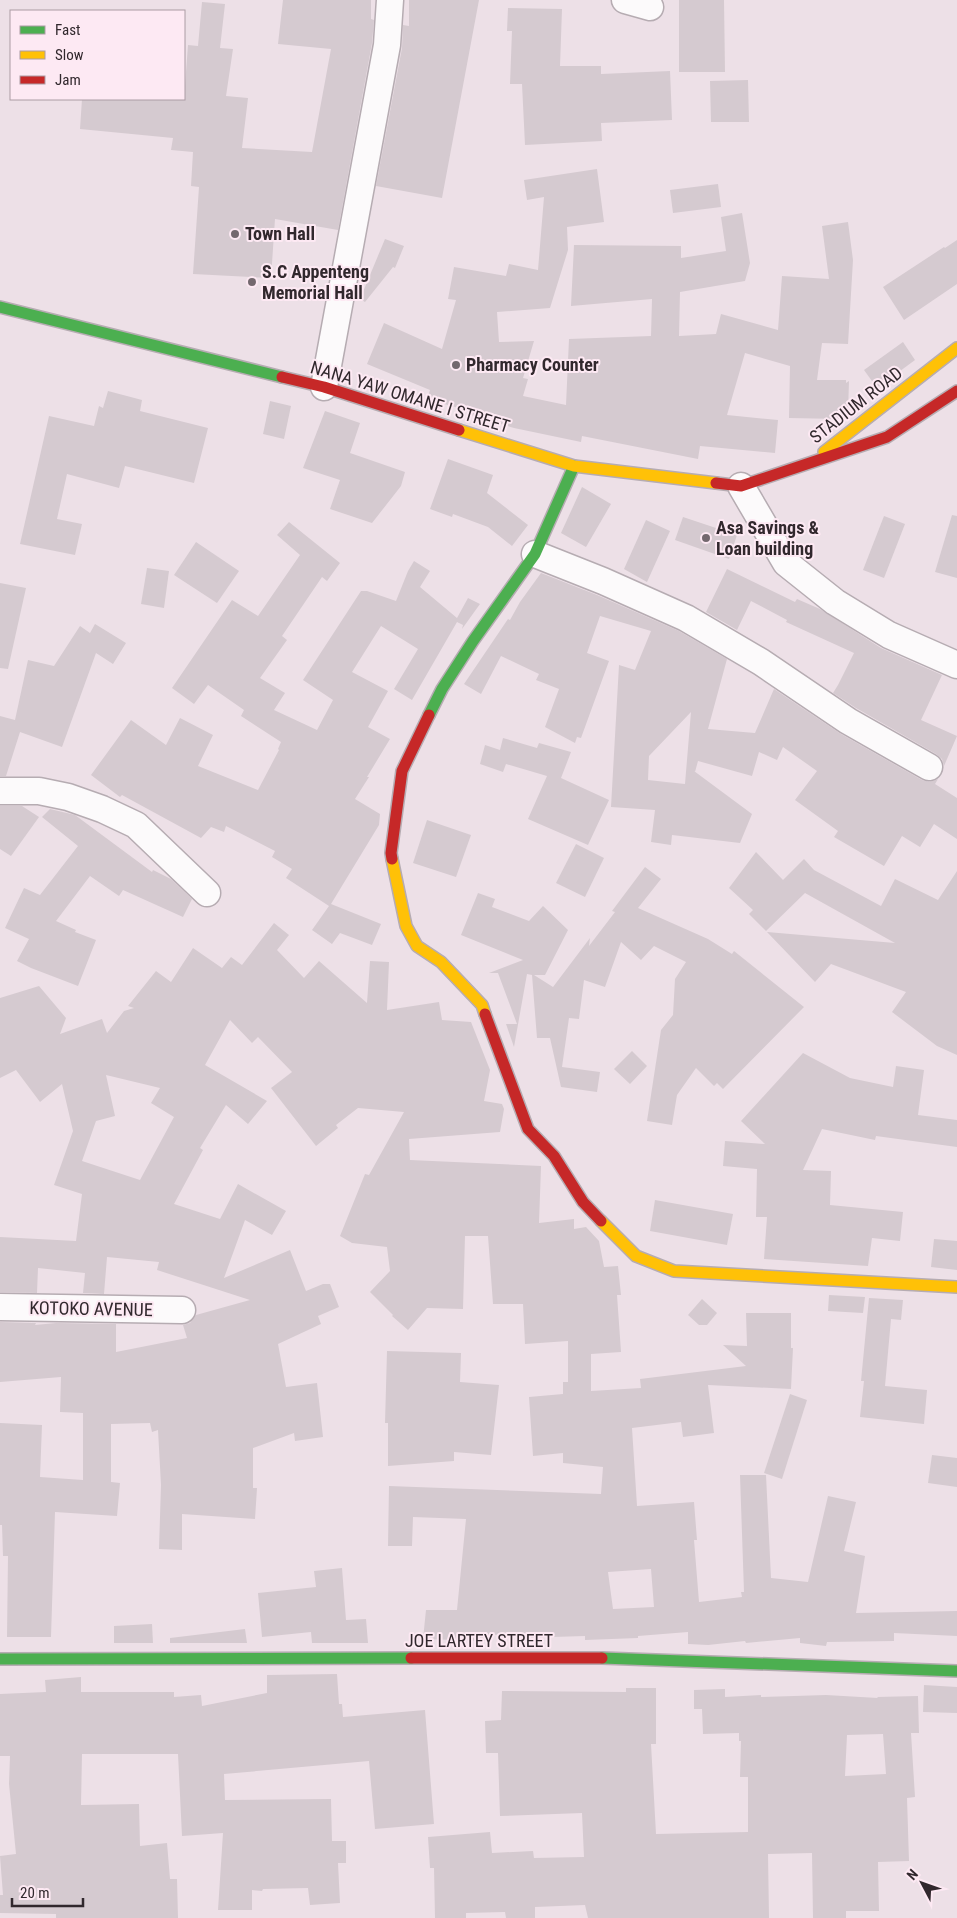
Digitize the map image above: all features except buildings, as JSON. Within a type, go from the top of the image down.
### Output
[{"type":"street","points":[[324,386],[387,44],[390,0]]},
{"type":"street","name":"NANA YAW OMANE I STREET","points":[[0,307],[324,386],[574,466],[741,486],[811,462]]},
{"type":"street","name":"STADIUM ROAD","points":[[811,462],[866,416],[906,388],[957,348]]},
{"type":"street","name":"STADIUM ROAD","points":[[811,462],[887,437],[957,392]]},
{"type":"street","points":[[574,466],[535,554],[473,641],[442,689],[402,771],[390,853],[406,926],[417,946],[441,962],[482,1004],[528,1129],[554,1156],[583,1202],[636,1256],[674,1271],[957,1287]]},
{"type":"street","points":[[741,486],[786,563],[835,602],[889,635],[957,665]]},
{"type":"street","points":[[535,554],[603,581],[686,618],[761,662],[848,721],[929,767]]},
{"type":"street","points":[[0,791],[39,790],[68,797],[102,809],[136,825],[207,893]]},
{"type":"street","name":"KOTOKO AVENUE","points":[[0,1308],[182,1310]]},
{"type":"street","name":"JOE LARTEY STREET","points":[[0,1660],[609,1658],[957,1671]]},
{"type":"traffic: fast","points":[[0,307],[282,377]]},
{"type":"traffic: fast","points":[[429,715],[442,689],[473,641],[535,554],[574,466]]},
{"type":"traffic: fast","points":[[0,1659],[411,1658]]},
{"type":"traffic: fast","points":[[602,1658],[957,1671]]},
{"type":"traffic: slow","points":[[824,452],[957,348]]},
{"type":"traffic: slow","points":[[459,430],[574,466],[716,483]]},
{"type":"traffic: slow","points":[[392,859],[406,926],[417,946],[441,962],[482,1005],[485,1014]]},
{"type":"traffic: slow","points":[[601,1221],[636,1256],[674,1271],[957,1287]]},
{"type":"traffic: jam","points":[[282,377],[324,387],[459,430]]},
{"type":"traffic: jam","points":[[716,483],[741,486],[887,437],[957,391]]},
{"type":"traffic: jam","points":[[392,859],[391,853],[402,771],[429,715]]},
{"type":"traffic: jam","points":[[485,1014],[528,1129],[554,1156],[583,1202],[601,1221]]},
{"type":"traffic: jam","points":[[411,1658],[602,1658]]},
{"type":"place","name":"Town Hall","points":[[235,234]]},
{"type":"place","name":"S.C Appenteng Memorial Hall","points":[[252,282]]},
{"type":"place","name":"Pharmacy Counter","points":[[456,365]]},
{"type":"place","name":"Asa Savings & Loan building","points":[[706,538]]}]
